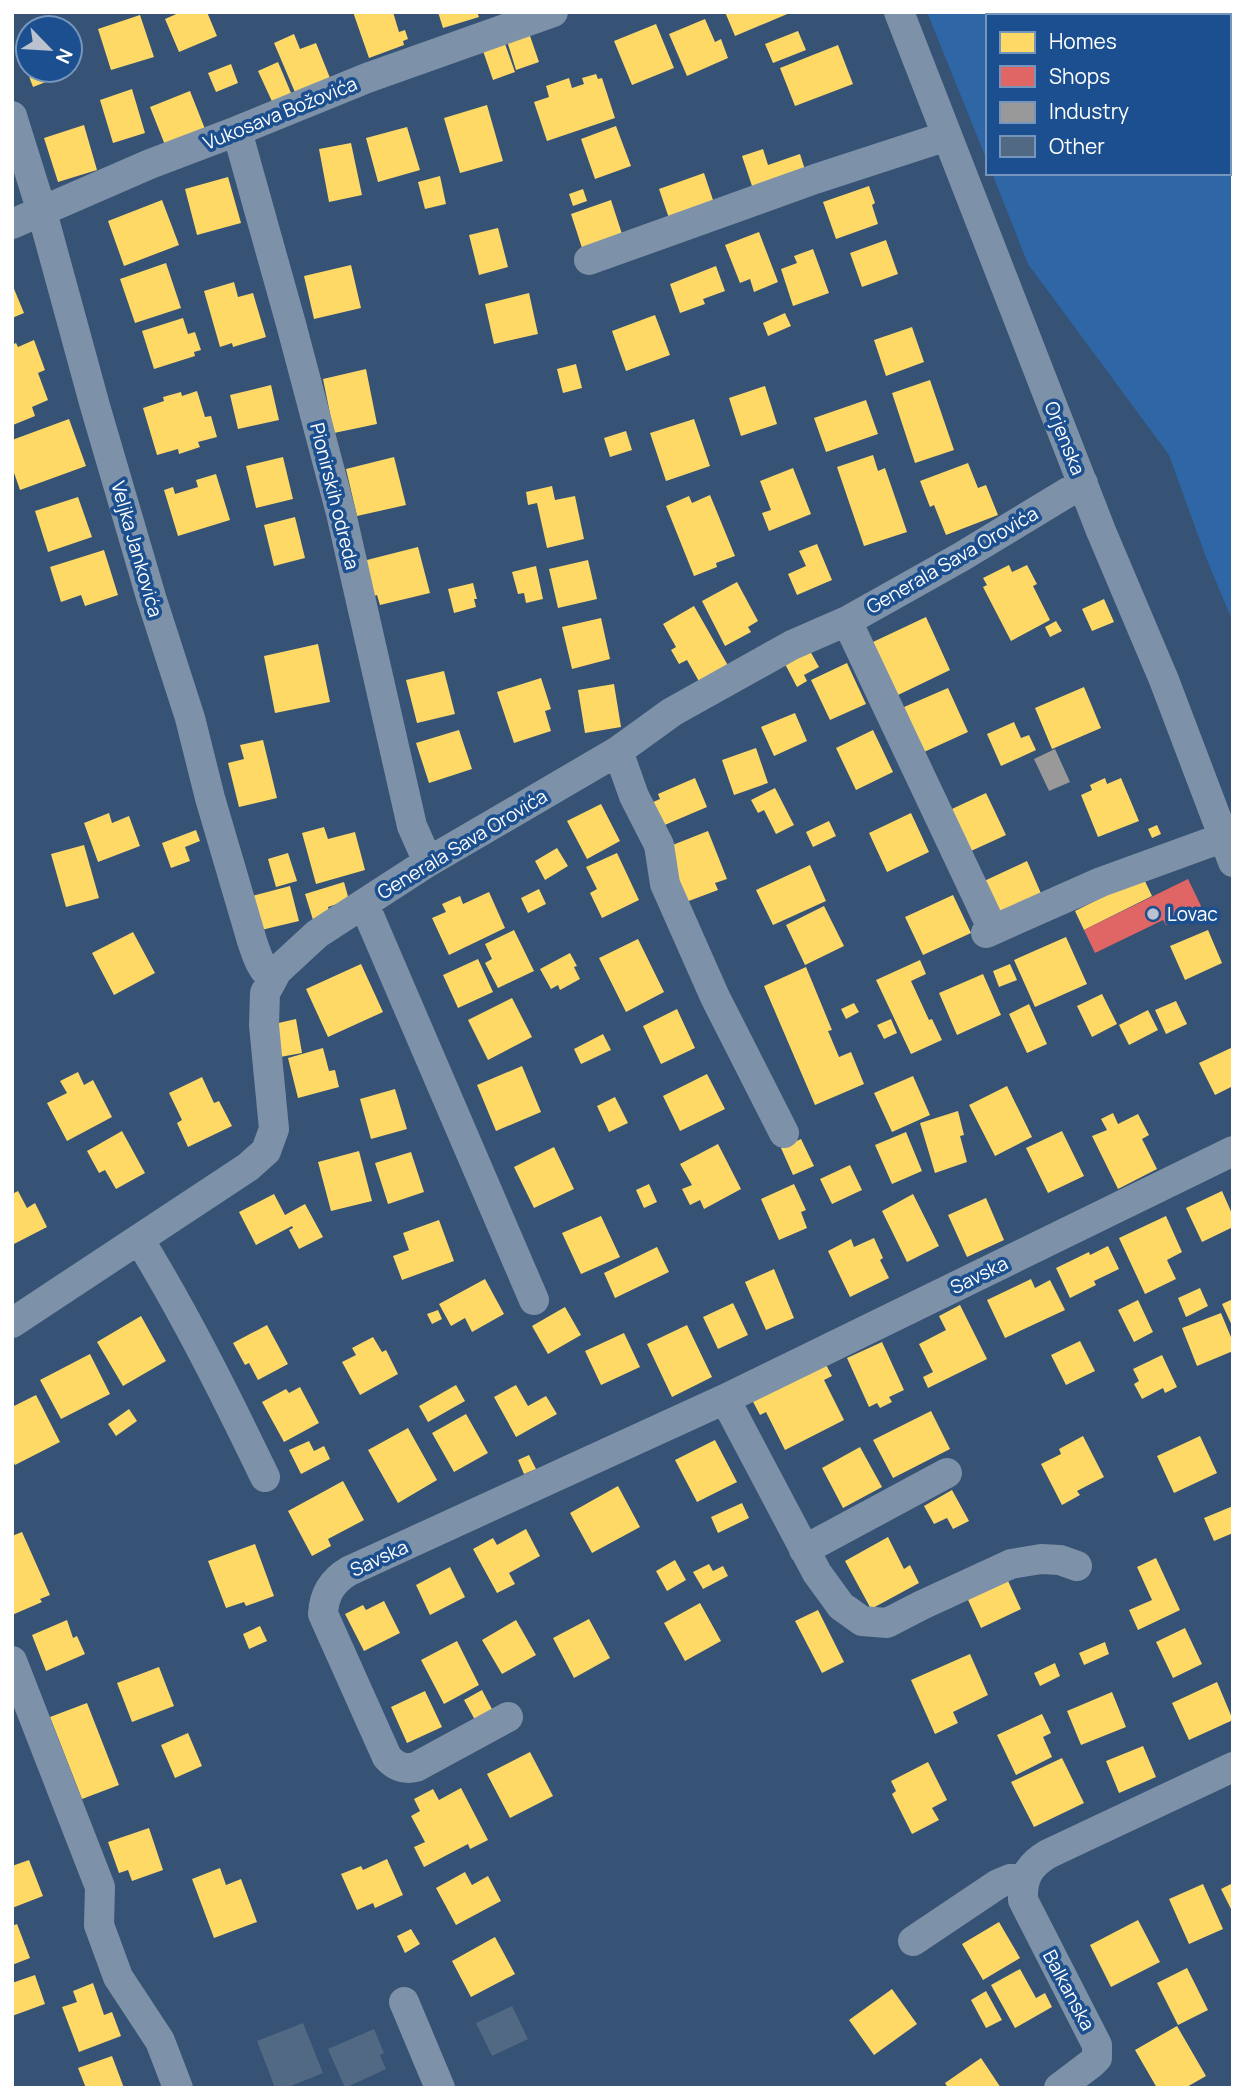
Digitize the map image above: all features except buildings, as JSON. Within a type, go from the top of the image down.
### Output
[{"type":"street","name":"Vukosava Božovića","points":[[12,224],[150,164],[367,78],[553,12]]},
{"type":"street","name":"Orjenska","points":[[899,12],[1083,483],[1164,680],[1228,850]]},
{"type":"street","name":"Veljka Jankovića","points":[[12,116],[42,212],[150,597],[190,718],[210,798],[252,941],[260,964],[272,978]]},
{"type":"street","name":"Pionirskih odreda","points":[[237,131],[341,513],[412,826],[428,862]]},
{"type":"street","points":[[589,260],[815,179],[947,136]]},
{"type":"street","name":"Generala Sava Orovića","points":[[272,978],[317,934],[428,862],[618,751],[672,712],[792,645],[847,621],[961,557],[1083,483]]},
{"type":"street","points":[[847,621],[989,932],[1101,882],[1228,850]]},
{"type":"street","points":[[618,751],[634,796],[659,845],[665,884],[715,997],[784,1133]]},
{"type":"street","points":[[364,904],[534,1300]]},
{"type":"street","points":[[15,1314],[139,1239],[248,1167],[266,1152],[274,1129],[264,1025],[265,993],[272,978]]},
{"type":"street","name":"Savska","points":[[508,1717],[416,1768],[409,1769],[394,1764],[387,1757],[323,1614],[326,1594],[332,1584],[349,1571],[725,1399],[1233,1151]]},
{"type":"street","points":[[139,1239],[174,1297],[224,1391],[265,1477]]},
{"type":"street","points":[[725,1399],[817,1573],[841,1606],[862,1621],[887,1623],[1012,1564],[1041,1559],[1060,1560],[1077,1566]]},
{"type":"street","points":[[804,1550],[947,1473]]},
{"type":"street","points":[[12,1661],[100,1887],[99,1924],[118,1977],[160,2042],[178,2088]]},
{"type":"street","points":[[913,1941],[998,1884],[1010,1879],[1024,1879],[1037,1860],[1048,1854],[1233,1767]]},
{"type":"street","name":"Balkanska","points":[[1024,1879],[1023,1900],[1029,1914],[1097,2045],[1097,2058],[1093,2063],[1059,2088]]},
{"type":"street","points":[[404,2003],[440,2088]]},
{"type":"shaded area","points":[[927,12],[1233,12],[1233,622],[1169,455],[1028,264],[993,175],[1231,175],[1231,14],[986,14],[986,158]]},
{"type":"place","name":"Lovac","points":[[1153,914]]}]
